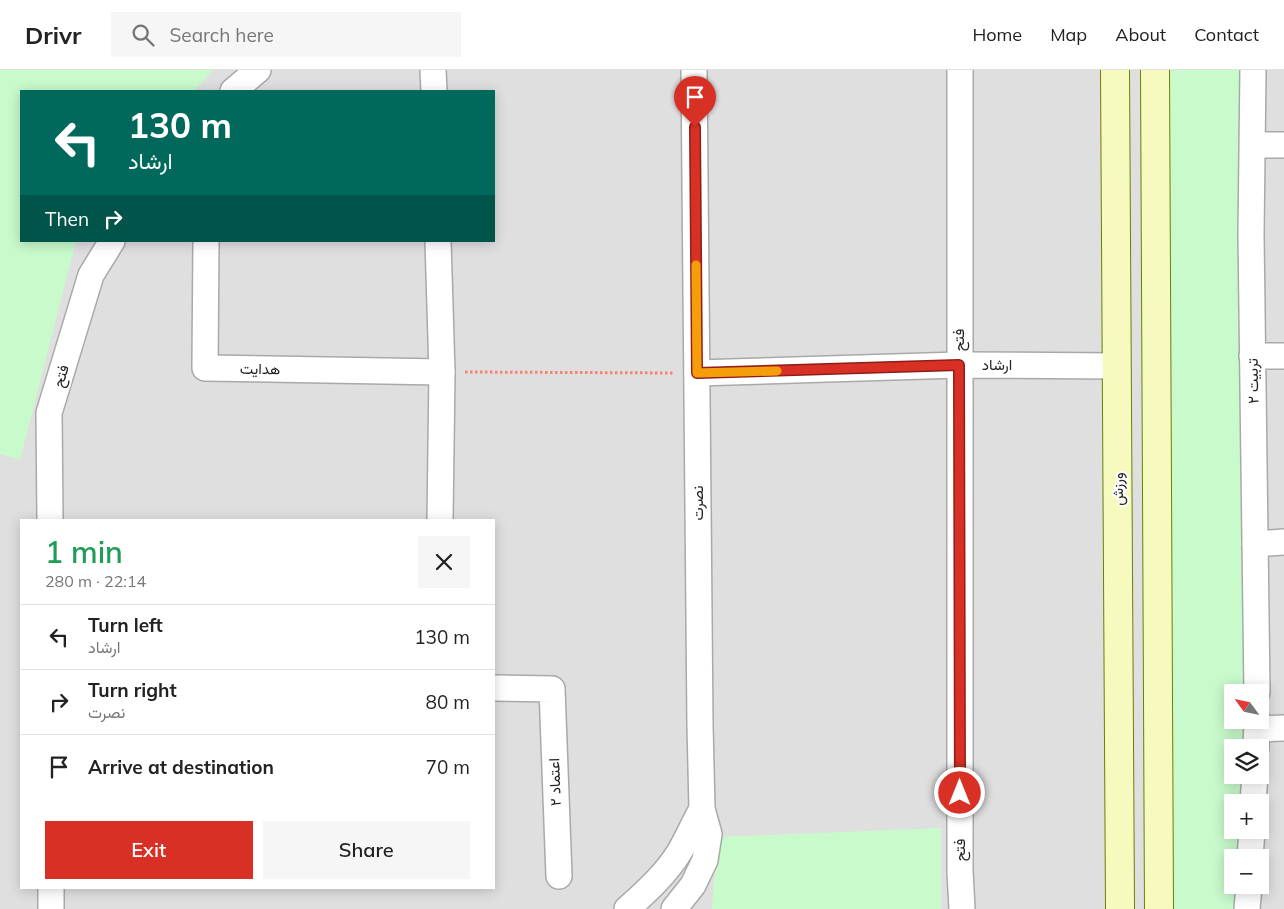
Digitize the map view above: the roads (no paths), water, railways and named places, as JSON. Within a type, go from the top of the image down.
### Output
[{"type":"main road","points":[[1116,78],[1155,77],[1159,909]]},
{"type":"main road","name":"ورزش","points":[[1116,78],[1120,909]]},
{"type":"street","points":[[234,90],[258,70]]},
{"type":"street","points":[[433,70],[434,90]]},
{"type":"street","name":"نصرت","points":[[674,909],[693,885],[705,860],[709,834],[702,809],[694,70]]},
{"type":"street","name":"فتح","points":[[960,70],[960,871],[962,909]]},
{"type":"street","name":"تربیت ۲","points":[[1253,70],[1251,234],[1257,684]]},
{"type":"street","points":[[1253,145],[1284,145]]},
{"type":"street","name":"فتح","points":[[50,519],[49,413],[91,275],[111,242]]},
{"type":"street","name":"هدایت","points":[[206,242],[204,368],[442,372]]},
{"type":"street","points":[[438,242],[442,372],[440,519]]},
{"type":"street","points":[[1252,356],[1284,356]]},
{"type":"street","name":"ارشاد","points":[[697,373],[959,365],[1117,366]]},
{"type":"street","points":[[1255,544],[1284,542]]},
{"type":"street","name":"اعتماد ۲","points":[[495,688],[552,688],[559,876]]},
{"type":"street","points":[[1257,732],[1284,728]]},
{"type":"street","points":[[627,909],[662,875],[680,852],[690,829],[702,809]]},
{"type":"street","points":[[51,889],[51,909]]},
{"type":"street","points":[[1247,909],[1248,894]]}]
